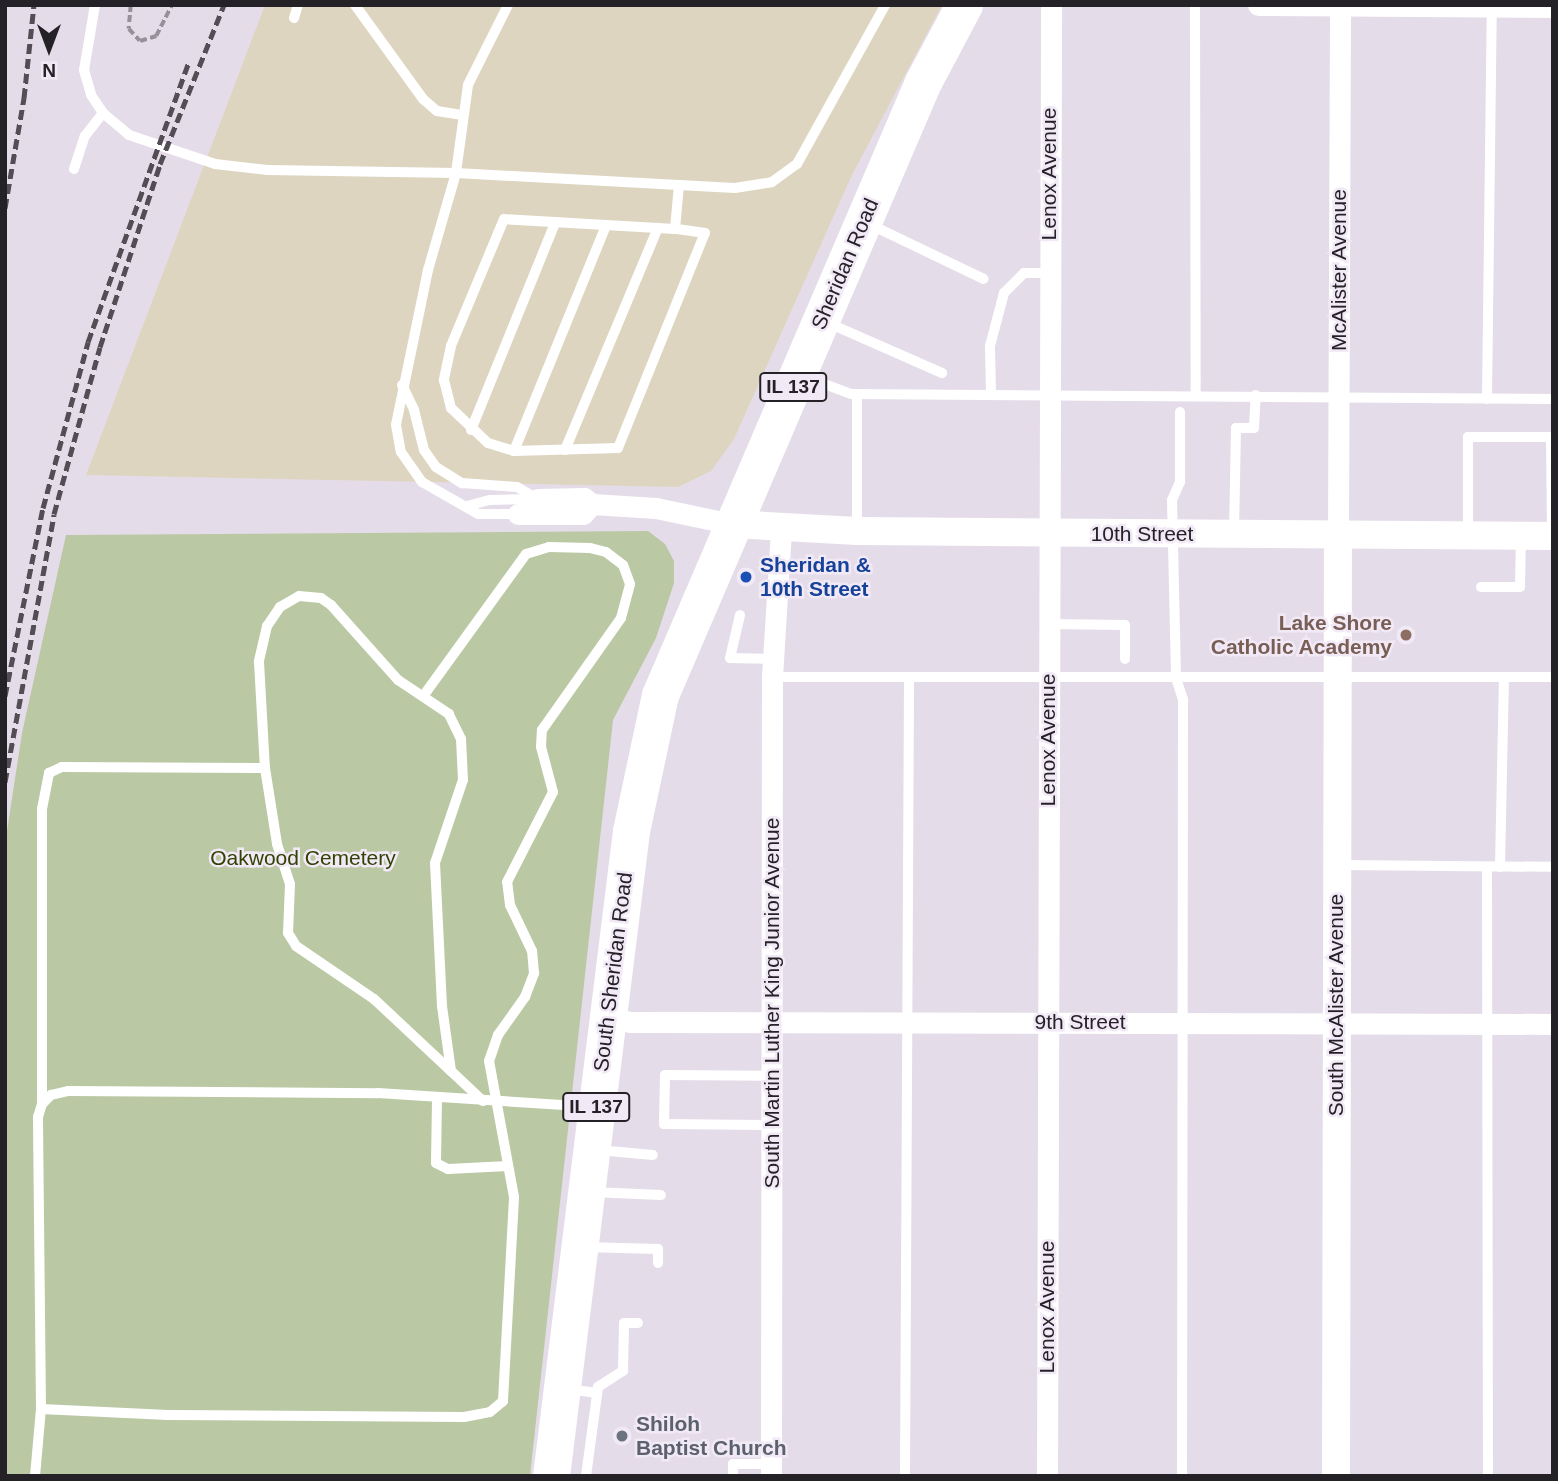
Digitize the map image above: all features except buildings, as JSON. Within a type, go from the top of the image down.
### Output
[{"type":"highway","name":"Sheridan Road","points":[[732,524],[923,82],[964,5]]},
{"type":"highway","name":"South Sheridan Road","points":[[551,1476],[631,831],[657,706],[732,524]]},
{"type":"street","name":"Lenox Avenue","points":[[1046,1476],[1051,5]]},
{"type":"street","points":[[1258,5],[1553,7]]},
{"type":"street","name":"McAlister Avenue","points":[[1338,535],[1340,6]]},
{"type":"street","points":[[538,499],[583,498],[592,504],[656,508],[732,524]]},
{"type":"street","points":[[518,514],[583,514],[592,504]]},
{"type":"street","name":"10th Street","points":[[732,524],[781,530],[1048,534],[1552,536]]},
{"type":"street","name":"South Martin Luther King Junior Avenue","points":[[771,1470],[773,668],[781,530]]},
{"type":"street","name":"South McAlister Avenue","points":[[1336,1476],[1338,535]]},
{"type":"street","name":"9th Street","points":[[607,1017],[630,1022],[1183,1021],[1553,1024]]},
{"type":"lane","points":[[95,5],[84,71],[91,95],[103,113],[129,135],[215,164],[268,170],[456,173],[679,185],[757,185],[772,182],[797,164],[885,5]]},
{"type":"lane","points":[[293,18],[298,5]]},
{"type":"lane","points":[[355,5],[423,99],[437,111],[463,115]]},
{"type":"lane","points":[[508,5],[468,85],[456,173],[402,385],[396,425],[408,467],[439,495],[467,506],[478,514],[518,514]]},
{"type":"lane","points":[[1195,5],[1196,394]]},
{"type":"lane","points":[[1488,399],[1492,6]]},
{"type":"lane","points":[[74,169],[85,136],[103,113]]},
{"type":"lane","points":[[675,229],[679,185]]},
{"type":"lane","points":[[504,219],[658,228],[705,233],[618,448],[514,452],[488,443],[471,430],[450,408],[444,380],[450,346],[504,219]]},
{"type":"lane","points":[[863,221],[984,279]]},
{"type":"lane","points":[[471,430],[555,223]]},
{"type":"lane","points":[[514,452],[606,225]]},
{"type":"lane","points":[[565,450],[658,228]]},
{"type":"lane","points":[[991,394],[990,346],[1004,293],[1024,273],[1048,273]]},
{"type":"lane","points":[[821,320],[942,373]]},
{"type":"lane","points":[[798,375],[857,394],[1196,394],[1553,399]]},
{"type":"lane","points":[[402,385],[424,450],[436,467],[462,483],[517,487],[538,499]]},
{"type":"lane","points":[[857,394],[857,531]]},
{"type":"lane","points":[[1234,534],[1236,428],[1254,428],[1256,395]]},
{"type":"lane","points":[[1180,412],[1180,482],[1172,500],[1176,678],[1183,699],[1182,1476]]},
{"type":"lane","points":[[1468,536],[1468,437],[1551,437],[1552,536]]},
{"type":"lane","points":[[467,506],[490,500],[538,499]]},
{"type":"lane","points":[[1481,587],[1520,587],[1521,536]]},
{"type":"lane","points":[[41,1409],[256,1416],[464,1417],[490,1412],[503,1401],[515,1210],[489,1075],[491,1051],[525,997],[534,973],[532,951],[510,905],[507,882],[553,792],[540,739],[549,719],[621,618],[630,584],[623,565],[606,552],[590,548],[549,547],[526,554],[424,695]]},
{"type":"lane","points":[[451,1071],[442,1006],[435,863],[463,780],[464,758],[449,715],[382,664],[331,605],[310,595],[289,600],[267,626],[259,662],[265,768],[277,844],[290,884],[287,922],[291,940],[374,999],[483,1101]]},
{"type":"lane","points":[[740,615],[730,658],[773,668],[909,678],[1048,675],[1176,678],[1337,675],[1553,677]]},
{"type":"lane","points":[[1048,624],[1125,625],[1125,659]]},
{"type":"lane","points":[[1500,867],[1504,677]]},
{"type":"lane","points":[[905,1476],[909,678]]},
{"type":"lane","points":[[34,1476],[41,1409],[38,1118],[42,1104],[42,809],[49,773],[62,767],[265,768]]},
{"type":"lane","points":[[1336,865],[1553,867]]},
{"type":"lane","points":[[1488,867],[1488,1476]]},
{"type":"lane","points":[[772,1076],[665,1075],[664,1124],[772,1125]]},
{"type":"lane","points":[[42,1104],[51,1095],[69,1091],[378,1093],[596,1108]]},
{"type":"lane","points":[[437,1099],[436,1163],[447,1169],[508,1166]]},
{"type":"lane","points":[[592,1149],[653,1155]]},
{"type":"lane","points":[[586,1191],[609,1195],[661,1195]]},
{"type":"lane","points":[[579,1247],[658,1249],[658,1263]]},
{"type":"lane","points":[[586,1476],[598,1387],[623,1371],[624,1323],[638,1323]]},
{"type":"lane","points":[[561,1388],[597,1393]]},
{"type":"lane","points":[[733,1476],[733,1464],[771,1470]]},
{"type":"path","points":[[131,5],[128,19],[132,37],[148,41],[161,30],[172,5]]},
{"type":"shaded area","points":[[265,5],[942,5],[852,175],[734,439],[711,471],[678,487],[86,475]]},
{"type":"green space","name":"Oakwood Cemetery","points":[[648,531],[665,544],[674,561],[674,583],[656,638],[613,720],[530,1476],[5,1476],[5,844],[22,733],[66,535]]},
{"type":"railway","points":[[5,208],[24,98],[34,5]]},
{"type":"railway","points":[[5,782],[54,514],[100,347],[160,164],[224,5]]},
{"type":"railway","points":[[5,696],[43,508],[88,342],[189,62]]},
{"type":"place","name":"Sheridan & 10th Street","points":[[746,577]]},
{"type":"place","name":"Lake Shore Catholic Academy","points":[[1406,635]]},
{"type":"place","name":"Shiloh Baptist Church","points":[[622,1436]]}]
